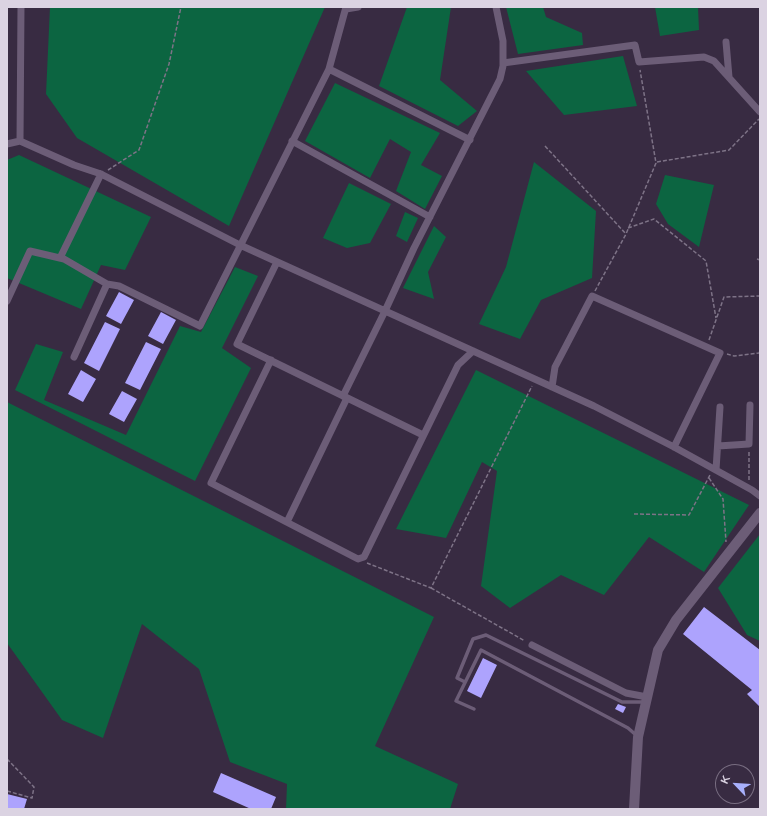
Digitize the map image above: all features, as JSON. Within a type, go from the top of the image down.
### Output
[{"type":"street","points":[[20,141],[22,7]]},
{"type":"street","points":[[7,301],[30,250],[60,258],[107,284],[119,286],[200,326],[292,141],[330,69],[346,8],[358,7]]},
{"type":"street","points":[[287,522],[430,216],[500,79],[503,63],[503,42],[496,7]]},
{"type":"street","points":[[726,42],[729,77]]},
{"type":"street","points":[[503,63],[635,45],[639,62],[704,57],[714,61],[760,112]]},
{"type":"street","points":[[330,69],[470,140]]},
{"type":"street","points":[[7,144],[20,141],[74,165],[101,174],[240,246],[536,379],[674,447],[760,496]]},
{"type":"street","points":[[292,141],[430,216]]},
{"type":"street","points":[[60,258],[101,174]]},
{"type":"street","points":[[277,262],[237,344],[423,435]]},
{"type":"street","points":[[74,357],[107,284]]},
{"type":"street","points":[[552,387],[555,367],[592,296],[720,353],[674,447]]},
{"type":"street","points":[[271,360],[211,483],[358,559],[364,557],[458,365],[473,351]]},
{"type":"street","points":[[718,446],[749,444],[750,405]]},
{"type":"street","points":[[715,469],[720,407]]},
{"type":"street","points":[[634,809],[638,737],[658,650],[676,620],[760,513]]},
{"type":"street","points":[[532,645],[626,693],[647,700]]},
{"type":"lane","points":[[465,682],[457,678],[473,639],[486,635],[622,702],[647,700]]},
{"type":"lane","points":[[474,709],[456,700],[481,650],[628,728],[638,737]]},
{"type":"path","points":[[101,174],[139,150],[169,64],[181,7]]},
{"type":"path","points":[[592,296],[626,234],[656,163],[639,62]]},
{"type":"path","points":[[656,163],[729,150],[760,118]]},
{"type":"path","points":[[545,146],[626,234]]},
{"type":"path","points":[[628,228],[654,219],[706,261],[716,318]]},
{"type":"path","points":[[706,347],[724,297],[760,297]]},
{"type":"path","points":[[720,353],[734,356],[759,353],[760,351]]},
{"type":"path","points":[[431,588],[536,379]]},
{"type":"path","points":[[748,488],[749,444]]},
{"type":"path","points":[[634,514],[689,515],[715,469]]},
{"type":"path","points":[[709,478],[723,499],[727,555]]},
{"type":"path","points":[[358,559],[431,588],[532,645]]},
{"type":"path","points":[[7,759],[34,787],[32,798],[7,791]]},
{"type":"green space","points":[[50,7],[325,7],[229,226],[77,138],[46,94]]},
{"type":"green space","points":[[407,7],[451,7],[440,80],[477,111],[458,126],[379,86]]},
{"type":"green space","points":[[506,7],[543,7],[546,17],[582,33],[583,45],[518,54]]},
{"type":"green space","points":[[655,7],[698,7],[699,30],[660,36]]},
{"type":"green space","points":[[623,56],[637,106],[564,115],[526,71]]},
{"type":"green space","points":[[335,83],[440,133],[421,165],[442,176],[425,209],[396,191],[411,152],[390,139],[370,178],[305,141]]},
{"type":"green space","points":[[19,155],[151,217],[125,270],[101,265],[81,309],[7,278],[7,160]]},
{"type":"green space","points":[[534,162],[596,211],[592,278],[541,300],[520,339],[479,324],[506,267]]},
{"type":"green space","points":[[665,175],[714,185],[699,247],[668,224],[656,204]]},
{"type":"green space","points":[[349,183],[391,204],[370,243],[347,248],[323,238]]},
{"type":"green space","points":[[405,212],[418,218],[407,242],[396,236]]},
{"type":"green space","points":[[434,226],[446,237],[428,272],[434,299],[403,288]]},
{"type":"green space","points":[[235,267],[258,276],[222,348],[251,368],[195,481],[15,390],[36,344],[63,352],[44,400],[126,435],[180,326],[201,332]]},
{"type":"green space","points":[[476,370],[749,505],[704,572],[649,537],[604,595],[561,575],[510,608],[481,586],[497,471],[482,462],[446,538],[396,529]]},
{"type":"green space","points":[[7,402],[434,617],[375,746],[458,784],[450,809],[286,809],[287,784],[230,762],[199,669],[142,624],[103,738],[62,720],[7,643]]},
{"type":"green space","points":[[760,534],[760,641],[747,635],[718,588]]},
{"type":"building","points":[[119,292],[134,300],[121,324],[106,316]]},
{"type":"building","points":[[161,312],[176,320],[163,344],[148,336]]},
{"type":"building","points":[[105,322],[120,329],[99,371],[84,363]]},
{"type":"building","points":[[146,342],[161,349],[140,390],[125,383]]},
{"type":"building","points":[[81,370],[96,379],[83,402],[68,394]]},
{"type":"building","points":[[122,391],[137,399],[124,422],[109,414]]},
{"type":"building","points":[[704,607],[760,650],[760,707],[747,694],[752,690],[683,634]]},
{"type":"building","points":[[483,658],[497,665],[481,698],[467,691]]},
{"type":"building","points":[[618,704],[626,707],[623,713],[615,709]]},
{"type":"building","points":[[221,773],[276,797],[271,809],[251,809],[213,792]]},
{"type":"building","points":[[7,794],[27,799],[24,809],[7,809]]}]
